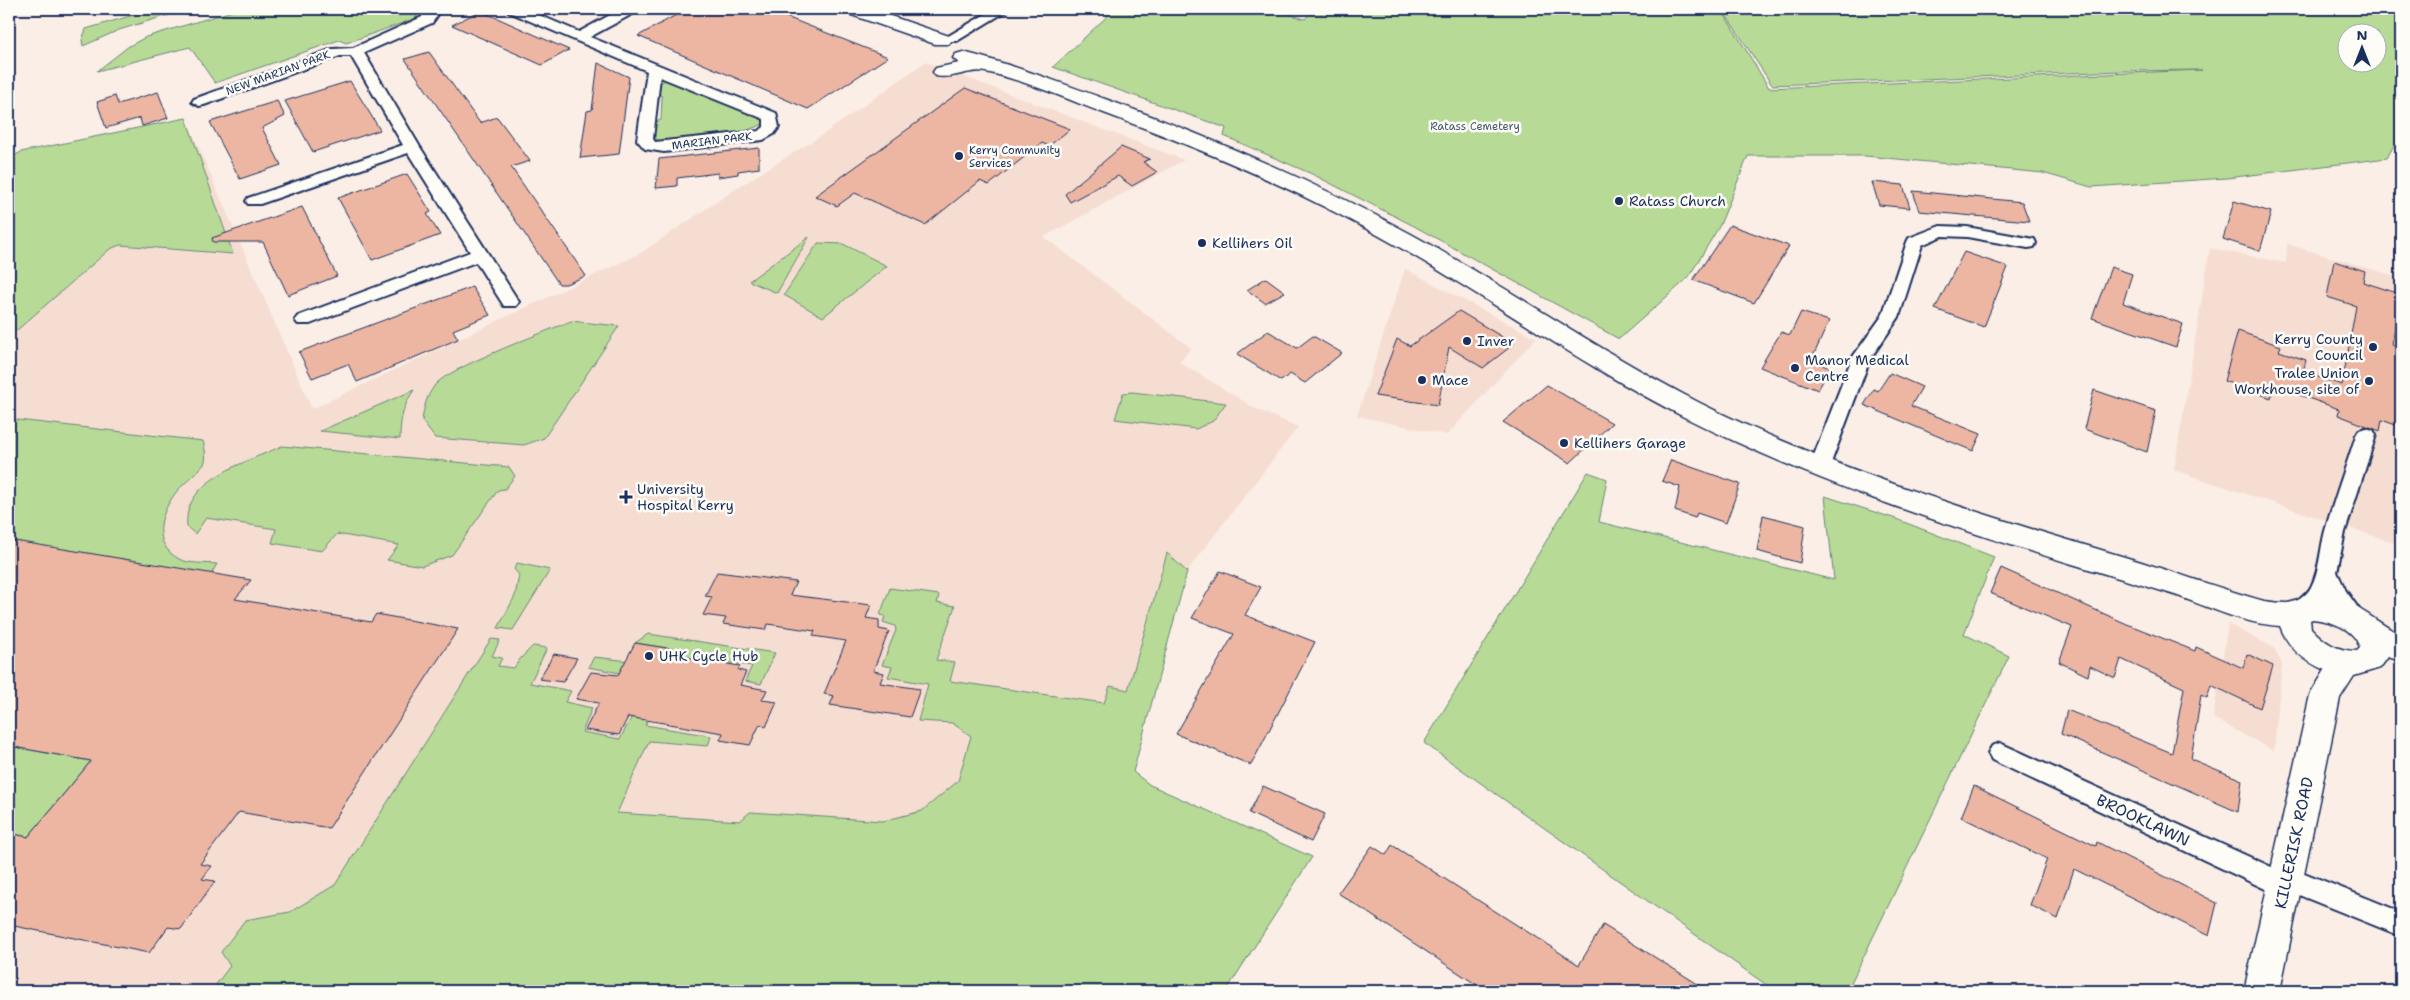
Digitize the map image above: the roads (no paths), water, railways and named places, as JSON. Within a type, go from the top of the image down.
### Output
[{"type":"main road","points":[[862,12],[1241,160],[1335,203],[1406,241],[1634,378],[1693,410],[1819,468],[1980,525],[2176,584],[2303,628],[2329,658],[2369,647],[2401,649]]},
{"type":"main road","points":[[943,72],[959,49]]},
{"type":"main road","points":[[2303,628],[2325,608],[2343,614],[2369,647]]},
{"type":"main road","name":"KILLERISK ROAD","points":[[2262,991],[2325,695],[2322,674],[2303,628]]},
{"type":"main road","name":"KILLERISK ROAD","points":[[2325,695],[2369,647]]},
{"type":"street","name":"NEW MARIAN PARK","points":[[199,102],[338,52],[356,52],[374,42],[427,20],[430,16],[428,9]]},
{"type":"street","name":"MARIAN PARK","points":[[514,9],[581,36],[654,69],[771,116],[774,125],[772,130],[763,135],[664,147],[650,146],[644,140],[654,69]]},
{"type":"street","points":[[581,36],[631,9]]},
{"type":"street","points":[[959,49],[998,12]]},
{"type":"street","points":[[356,52],[412,147],[510,302]]},
{"type":"street","points":[[254,201],[412,147]]},
{"type":"street","points":[[1819,468],[1861,358],[1890,316],[1915,242],[1940,231],[1967,232],[2028,243]]},
{"type":"street","points":[[304,320],[480,254]]},
{"type":"street","points":[[2303,628],[2312,602],[2320,591],[2327,572],[2335,532],[2366,435]]},
{"type":"street","points":[[2327,572],[2334,593],[2369,647]]},
{"type":"street","name":"BROOKLAWN","points":[[2000,753],[2286,882],[2401,924]]},
{"type":"place","name":"Kerry Community Services","points":[[959,156]]},
{"type":"place","name":"Ratass Church","points":[[1619,201]]},
{"type":"place","name":"Kellihers Oil","points":[[1202,243]]},
{"type":"place","name":"Inver","points":[[1467,341]]},
{"type":"place","name":"Kerry County Council","points":[[2373,347]]},
{"type":"place","name":"Manor Medical Centre","points":[[1795,368]]},
{"type":"place","name":"Mace","points":[[1422,380]]},
{"type":"place","name":"Tralee Union Workhouse, site of","points":[[2369,381]]},
{"type":"place","name":"Kellihers Garage","points":[[1564,443]]},
{"type":"place","name":"University Hospital Kerry","points":[[626,497]]},
{"type":"place","name":"UHK Cycle Hub","points":[[649,656]]},
{"type":"park label","name":"Ratass Cemetery","points":[[1475,126]]}]
